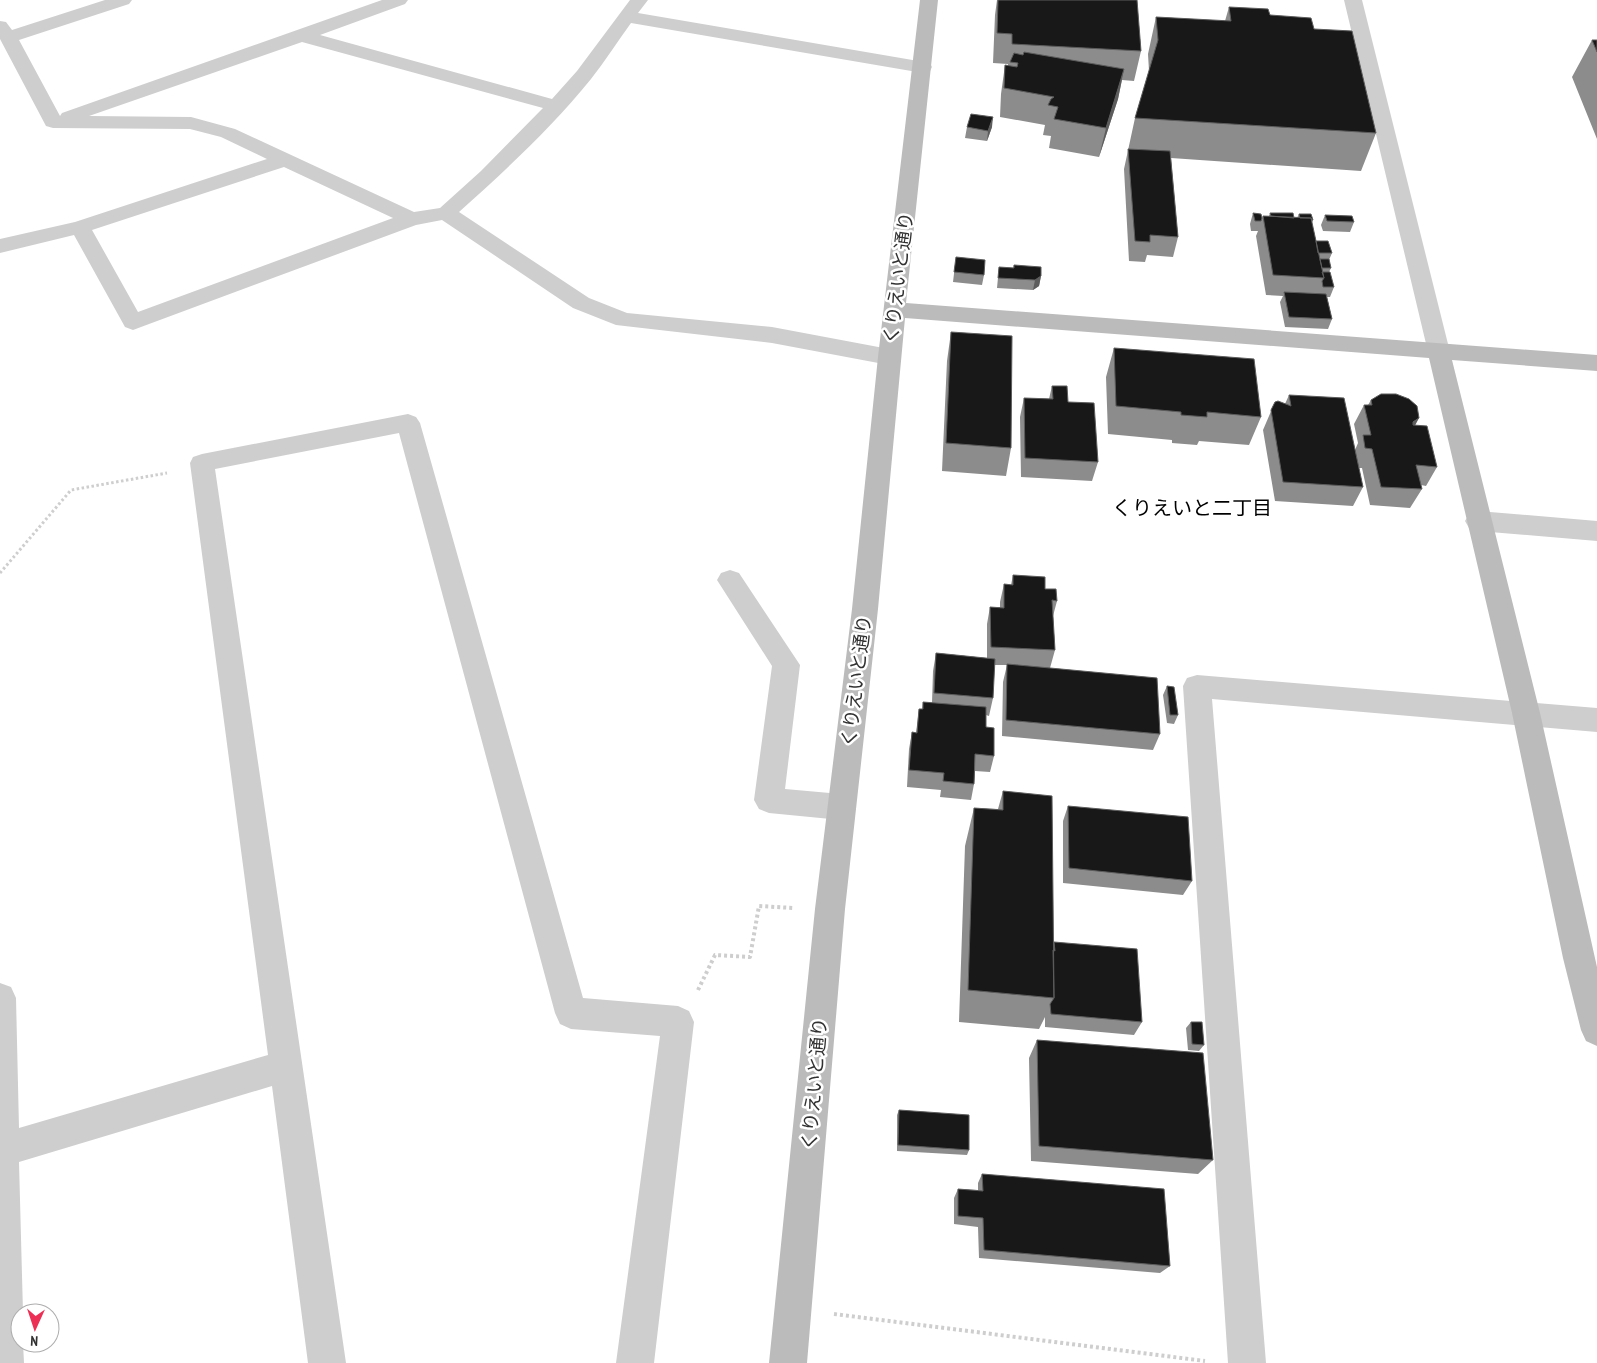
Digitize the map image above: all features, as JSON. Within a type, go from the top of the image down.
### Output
[{"type":"street","points":[[53,122],[4,32],[123,0]]},
{"type":"street","points":[[53,122],[399,0]]},
{"type":"street","points":[[80,227],[133,322],[412,219],[446,213],[556,106],[584,75],[639,0]]},
{"type":"street","name":"くりえいと通り","points":[[788,1363],[830,909],[865,609],[888,357],[923,67],[929,0]]},
{"type":"street","points":[[1353,0],[1439,352],[1478,521],[1588,959],[1597,1030]]},
{"type":"street","points":[[628,17],[923,67]]},
{"type":"street","points":[[301,36],[556,106]]},
{"type":"street","points":[[53,122],[190,123],[228,133],[412,219]]},
{"type":"street","points":[[0,246],[80,227],[284,160]]},
{"type":"street","points":[[446,213],[581,303],[624,320],[772,335],[888,357]]},
{"type":"street","points":[[894,310],[1597,363]]},
{"type":"street","points":[[327,1363],[202,463],[408,423],[571,1013],[678,1022],[635,1363]]},
{"type":"street","points":[[1478,521],[1597,531]]},
{"type":"street","points":[[730,580],[786,665],[769,800],[841,807]]},
{"type":"street","points":[[1247,1363],[1198,686],[1597,720]]},
{"type":"street","points":[[0,998],[5,1363]]},
{"type":"street","points":[[1,1151],[285,1066]]},
{"type":"path","points":[[0,573],[5,564],[71,490],[182,470],[202,463]]},
{"type":"path","points":[[678,1022],[692,1002],[715,956],[750,957],[759,906],[830,909]]},
{"type":"path","points":[[792,1309],[1215,1362]]},
{"type":"building","points":[[998,0],[1137,0],[1141,51],[1012,44],[1012,34],[997,33]]},
{"type":"building","points":[[1229,7],[1268,9],[1270,15],[1311,18],[1314,29],[1352,31],[1376,133],[1135,118],[1158,40],[1156,17],[1231,21]]},
{"type":"building","points":[[1592,40],[1597,40],[1597,52]]},
{"type":"building","points":[[1024,52],[1124,69],[1106,128],[1054,119],[1058,107],[1048,105],[1054,97],[1004,88],[1005,65],[1017,67],[1018,63],[1010,62],[1014,53],[1023,55]]},
{"type":"building","points":[[971,114],[993,117],[988,131],[967,127]]},
{"type":"building","points":[[1128,149],[1170,151],[1178,237],[1150,235],[1150,242],[1135,241]]},
{"type":"building","points":[[1253,213],[1261,214],[1261,221],[1255,221]]},
{"type":"building","points":[[1270,213],[1293,213],[1294,218],[1271,216]]},
{"type":"building","points":[[1299,214],[1311,214],[1313,220],[1311,218],[1300,218]]},
{"type":"building","points":[[1325,215],[1352,216],[1354,222],[1327,221]]},
{"type":"building","points":[[1263,216],[1311,218],[1324,278],[1273,275]]},
{"type":"building","points":[[1316,241],[1328,241],[1332,253],[1318,253]]},
{"type":"building","points":[[956,257],[985,260],[984,275],[954,272]]},
{"type":"building","points":[[1320,259],[1329,259],[1331,268],[1322,268]]},
{"type":"building","points":[[1014,265],[1041,267],[1041,276],[1035,280],[998,278],[999,267],[1014,268]]},
{"type":"building","points":[[1322,272],[1330,272],[1334,287],[1323,287],[1322,281],[1324,278]]},
{"type":"building","points":[[1284,292],[1326,294],[1332,319],[1289,317]]},
{"type":"building","points":[[951,332],[1012,336],[1011,448],[946,443]]},
{"type":"building","points":[[1114,348],[1254,359],[1261,417],[1207,412],[1207,417],[1181,415],[1181,412],[1116,406]]},
{"type":"building","points":[[1052,386],[1067,386],[1068,402],[1094,403],[1098,462],[1025,458],[1024,398],[1053,399]]},
{"type":"building","points":[[1381,394],[1396,394],[1409,399],[1417,406],[1419,418],[1413,422],[1413,425],[1427,426],[1437,467],[1416,465],[1422,489],[1381,487],[1372,449],[1365,448],[1363,435],[1371,435],[1364,405],[1372,405],[1371,400]]},
{"type":"building","points":[[1289,395],[1344,398],[1363,487],[1283,482],[1271,410],[1275,402],[1278,401],[1291,406]]},
{"type":"building","points":[[1013,575],[1045,577],[1045,589],[1056,589],[1057,601],[1052,600],[1055,650],[991,647],[990,607],[1004,608],[1004,584],[1013,585]]},
{"type":"building","points":[[936,653],[995,659],[993,698],[934,693]]},
{"type":"building","points":[[1007,664],[1157,678],[1160,734],[1006,720]]},
{"type":"building","points":[[1167,686],[1174,687],[1178,715],[1170,715]]},
{"type":"building","points":[[923,702],[986,707],[986,727],[994,728],[994,756],[975,754],[974,784],[943,781],[944,773],[909,770],[912,732],[917,733],[919,709],[923,709]]},
{"type":"building","points":[[1003,791],[1052,796],[1054,998],[968,990],[974,808],[1003,810]]},
{"type":"building","points":[[1068,806],[1188,817],[1192,881],[1069,868]]},
{"type":"building","points":[[1054,942],[1137,949],[1142,1022],[1051,1014],[1050,1004],[1054,998]]},
{"type":"building","points":[[1191,1022],[1202,1022],[1204,1045],[1192,1044]]},
{"type":"building","points":[[1037,1040],[1203,1053],[1213,1160],[1039,1146]]},
{"type":"building","points":[[899,1110],[969,1115],[969,1150],[898,1145]]},
{"type":"building","points":[[982,1174],[1164,1189],[1170,1266],[984,1250],[983,1218],[958,1216],[958,1189],[983,1191]]},
{"type":"district","name":"くりえいと二丁目","points":[[1192,508]]}]
